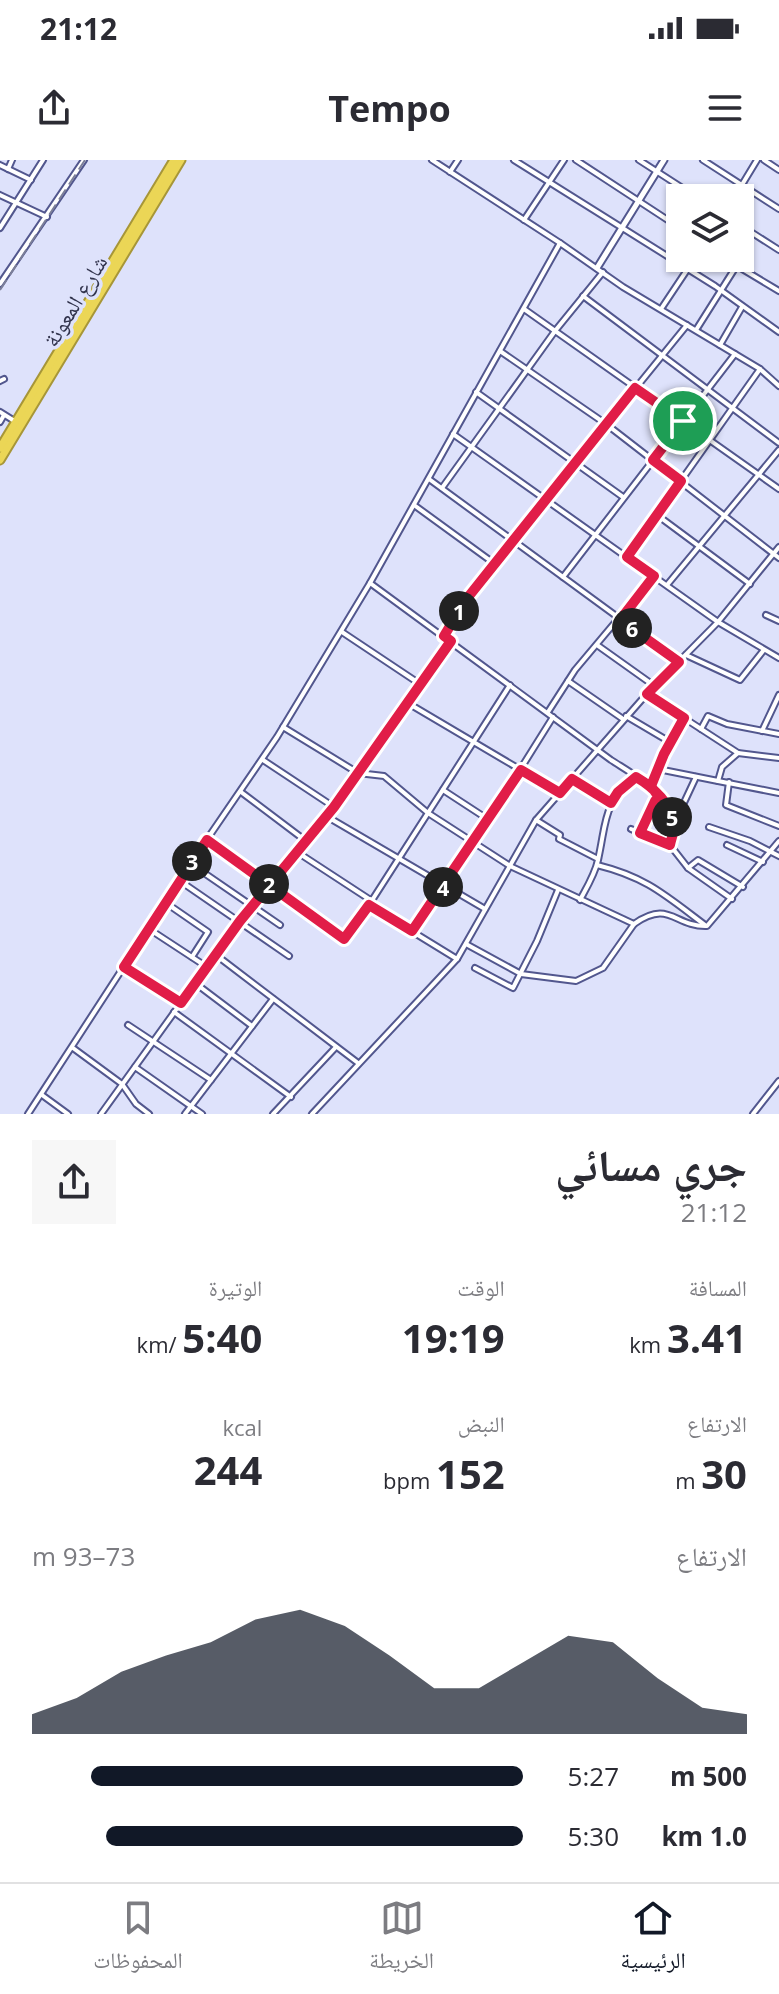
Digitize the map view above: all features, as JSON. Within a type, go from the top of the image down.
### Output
[{"type":"highway","name":"شارع المعونة","points":[[0,448],[174,160]]},
{"type":"highway","name":"شارع المعونة","points":[[0,460],[181,160]]},
{"type":"street","points":[[8,169],[12,160]]},
{"type":"street","points":[[0,228],[43,160]]},
{"type":"street","points":[[0,284],[84,160]]},
{"type":"street","points":[[432,160],[661,309],[760,369],[779,385]]},
{"type":"street","points":[[450,172],[458,160]]},
{"type":"street","points":[[514,160],[666,257]]},
{"type":"street","points":[[524,220],[564,160]]},
{"type":"street","points":[[576,160],[666,219]]},
{"type":"street","points":[[639,160],[676,184]]},
{"type":"street","points":[[442,488],[583,296],[664,160]]},
{"type":"street","points":[[703,160],[739,184]]},
{"type":"street","points":[[743,184],[757,160]]},
{"type":"street","points":[[764,160],[779,170]]},
{"type":"street","points":[[0,165],[31,180]]},
{"type":"street","points":[[754,193],[779,209]]},
{"type":"street","points":[[0,195],[47,217]]},
{"type":"street","points":[[754,234],[779,250]]},
{"type":"street","points":[[28,1114],[191,864],[263,760],[370,583],[560,243]]},
{"type":"street","points":[[661,309],[686,272]]},
{"type":"street","points":[[690,272],[779,332]]},
{"type":"street","points":[[696,330],[733,272]]},
{"type":"street","points":[[748,272],[779,291]]},
{"type":"street","points":[[583,296],[779,443]]},
{"type":"street","points":[[720,345],[742,307]]},
{"type":"street","points":[[524,309],[779,489]]},
{"type":"street","points":[[444,636],[465,601],[513,539],[687,325]]},
{"type":"street","points":[[500,351],[606,424],[779,558]]},
{"type":"street","points":[[563,577],[735,354]]},
{"type":"street","points":[[627,557],[760,369]]},
{"type":"street","points":[[476,392],[623,497]]},
{"type":"street","points":[[0,422],[2,413],[16,422]]},
{"type":"street","points":[[453,434],[718,622],[779,658]]},
{"type":"street","points":[[667,585],[779,450]]},
{"type":"street","points":[[428,478],[679,662]]},
{"type":"street","points":[[414,505],[495,564]]},
{"type":"street","points":[[657,515],[750,584]]},
{"type":"street","points":[[312,1114],[457,959],[536,820],[647,694],[718,622],[779,547]]},
{"type":"street","points":[[548,712],[568,681],[654,576]]},
{"type":"street","points":[[370,583],[651,786],[672,817],[674,828],[670,845]]},
{"type":"street","points":[[766,615],[779,621]]},
{"type":"street","points":[[341,632],[420,684]]},
{"type":"street","points":[[101,1114],[252,905],[334,807],[451,641]]},
{"type":"street","points":[[597,645],[656,687]]},
{"type":"street","points":[[686,655],[740,680],[763,651]]},
{"type":"street","points":[[568,681],[625,718],[670,742]]},
{"type":"street","points":[[207,840],[344,939],[510,685]]},
{"type":"street","points":[[647,694],[738,753],[779,758]]},
{"type":"street","points":[[762,731],[779,695]]},
{"type":"street","points":[[406,702],[560,793]]},
{"type":"street","points":[[701,729],[708,716],[727,724],[779,734]]},
{"type":"street","points":[[412,931],[489,820],[553,717]]},
{"type":"street","points":[[651,786],[684,718]]},
{"type":"street","points":[[283,727],[358,773],[384,776],[428,813],[510,866],[634,924]]},
{"type":"street","points":[[718,781],[722,767],[738,753]]},
{"type":"street","points":[[263,760],[334,807]]},
{"type":"street","points":[[657,769],[779,793]]},
{"type":"street","points":[[580,900],[597,862],[611,803],[618,792],[636,777]]},
{"type":"street","points":[[672,817],[681,809],[696,777]]},
{"type":"street","points":[[572,779],[611,803]]},
{"type":"street","points":[[729,782],[726,805],[779,826]]},
{"type":"street","points":[[443,790],[489,820]]},
{"type":"street","points":[[241,792],[306,841]]},
{"type":"street","points":[[640,833],[655,801],[660,799]]},
{"type":"street","points":[[326,816],[485,909]]},
{"type":"street","points":[[536,820],[597,862],[645,881],[707,926]]},
{"type":"street","points":[[709,827],[750,841],[779,856]]},
{"type":"street","points":[[631,829],[670,845],[688,868],[732,899]]},
{"type":"street","points":[[466,944],[521,974],[583,980],[603,968],[634,924],[651,914],[666,912],[697,926],[707,926],[779,841]]},
{"type":"street","points":[[727,845],[763,862]]},
{"type":"street","points":[[297,852],[457,959]]},
{"type":"street","points":[[688,868],[700,860],[743,887]]},
{"type":"street","points":[[191,864],[280,925]]},
{"type":"street","points":[[180,881],[289,956]]},
{"type":"street","points":[[475,968],[512,989],[558,890]]},
{"type":"street","points":[[166,902],[208,932],[192,957]]},
{"type":"street","points":[[149,929],[207,967]]},
{"type":"street","points":[[216,954],[358,1063]]},
{"type":"street","points":[[124,967],[181,1003]]},
{"type":"street","points":[[195,983],[252,1026]]},
{"type":"street","points":[[185,1114],[273,999]]},
{"type":"street","points":[[174,1012],[291,1097]]},
{"type":"street","points":[[128,1025],[211,1080]]},
{"type":"street","points":[[273,1114],[336,1047]]},
{"type":"street","points":[[73,1048],[122,1084],[136,1104],[149,1114]]},
{"type":"street","points":[[135,1066],[202,1114]]},
{"type":"street","points":[[753,1114],[779,1081]]},
{"type":"street","points":[[42,1095],[68,1114]]},
{"type":"railway","points":[[0,290],[85,160]]},
{"type":"route","points":[[683,421],[635,388],[465,601],[444,636],[451,641],[358,773],[326,816],[268,885],[240,921],[181,1003],[124,967],[207,840],[268,885],[344,939],[369,905],[412,931],[521,770],[560,793],[572,779],[611,803],[614,796],[636,777],[657,791],[667,807],[674,828],[670,845],[640,833],[655,801],[660,799],[657,791],[651,786],[657,769],[684,718],[647,694],[679,662],[620,620],[654,576],[627,557],[681,481],[653,460],[683,421]]}]
